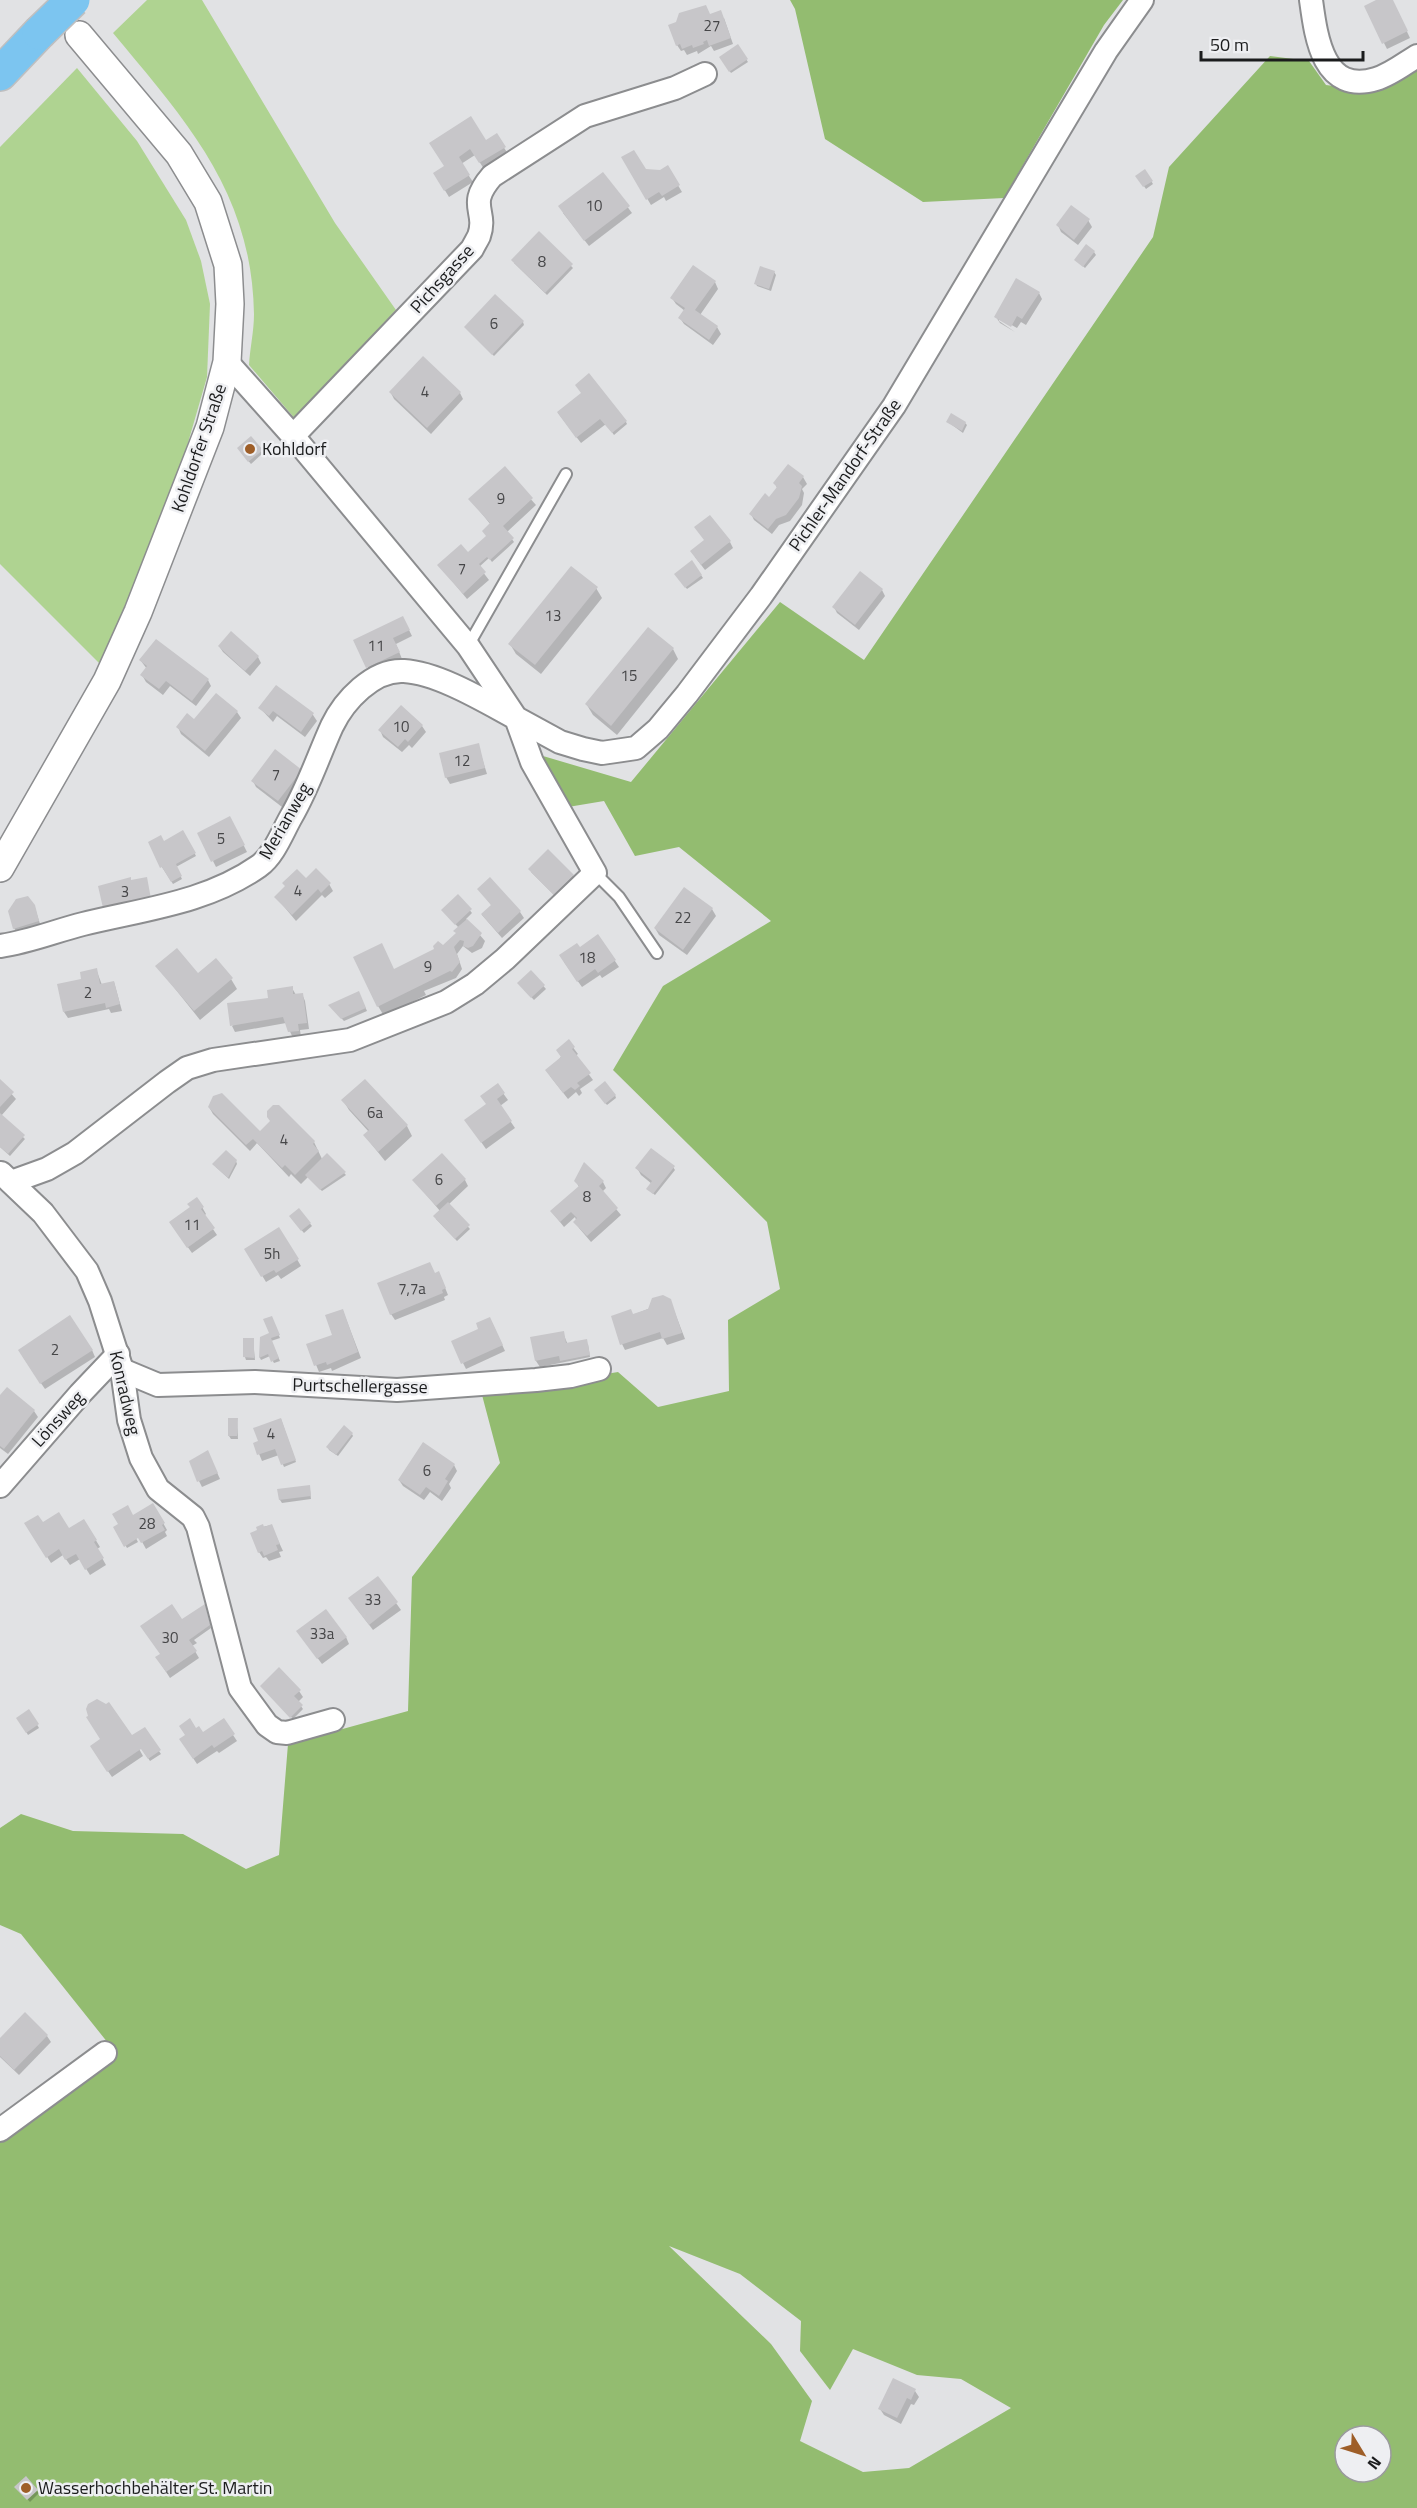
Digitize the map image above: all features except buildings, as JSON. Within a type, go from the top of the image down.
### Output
[{"type":"main road","points":[[0,74],[73,0]]},
{"type":"street","name":"Pichler-Mandorf-Straße","points":[[227,362],[293,436],[468,646],[516,718],[560,742],[583,749],[602,753],[636,748],[658,729],[687,694],[761,596],[894,406],[1106,51],[1142,0]]},
{"type":"street","points":[[1311,0],[1316,39],[1323,59],[1332,70],[1344,77],[1361,82],[1378,78],[1417,56]]},
{"type":"street","name":"Kohldorfer Straße","points":[[0,868],[107,681],[138,612],[210,427],[227,362],[230,303],[228,265],[208,202],[179,154],[79,35]]},
{"type":"street","name":"Pichsgasse","points":[[293,436],[472,249],[481,227],[478,200],[482,187],[492,176],[585,116],[675,88],[705,74]]},
{"type":"street","name":"Merianweg","points":[[0,946],[25,943],[82,924],[199,898],[259,866],[269,856],[304,795],[333,725],[344,706],[365,685],[387,673],[404,671],[441,681],[480,698],[516,718]]},
{"type":"street","points":[[6,1177],[47,1169],[75,1153],[166,1082],[188,1068],[213,1060],[350,1040],[446,1002],[475,984],[505,959],[595,873],[532,762],[516,718]]},
{"type":"street","name":"Konradweg","points":[[6,1177],[42,1213],[87,1271],[100,1301],[120,1362],[129,1420],[141,1458],[158,1489],[193,1517],[198,1527],[240,1688],[267,1725],[277,1732],[287,1733],[333,1720]]},
{"type":"street","name":"Purtschellergasse","points":[[120,1362],[158,1385],[255,1382],[397,1390],[536,1380],[571,1376],[599,1369]]},
{"type":"street","name":"Lönsweg","points":[[0,1486],[120,1362]]},
{"type":"street","points":[[0,2130],[105,2054]]},
{"type":"lane","points":[[468,646],[566,474]]},
{"type":"lane","points":[[595,873],[619,897],[657,952]]},
{"type":"green space","points":[[147,0],[202,0],[335,223],[396,310],[296,420],[249,365],[254,314],[250,271],[241,231],[228,195],[189,128],[113,33]]},
{"type":"green space","points":[[790,0],[1123,0],[1104,25],[1004,198],[923,202],[825,139],[795,9]]},
{"type":"green space","points":[[1270,56],[1309,61],[1326,85],[1371,91],[1417,69],[1417,2508],[0,2508],[0,2138],[112,2048],[21,1934],[0,1925],[0,1828],[21,1814],[73,1831],[183,1834],[246,1869],[279,1855],[288,1744],[408,1711],[412,1577],[500,1463],[482,1395],[618,1372],[658,1407],[729,1391],[728,1320],[780,1289],[767,1222],[613,1070],[663,986],[771,921],[679,847],[635,856],[604,801],[568,807],[543,756],[631,782],[780,602],[864,660],[1153,237],[1169,167]],"holes":[[[669,2246],[740,2274],[801,2321],[800,2351],[830,2390],[853,2349],[917,2375],[961,2379],[1011,2408],[909,2468],[863,2472],[800,2441],[812,2401],[771,2344]]]},
{"type":"green space","points":[[77,68],[137,141],[186,220],[201,261],[210,304],[207,377],[181,467],[101,665],[0,564],[0,147]]},
{"type":"place","name":"Kohldorf","points":[[250,449]]},
{"type":"place","name":"Wasserhochbehälter St. Martin","points":[[26,2488]]}]
